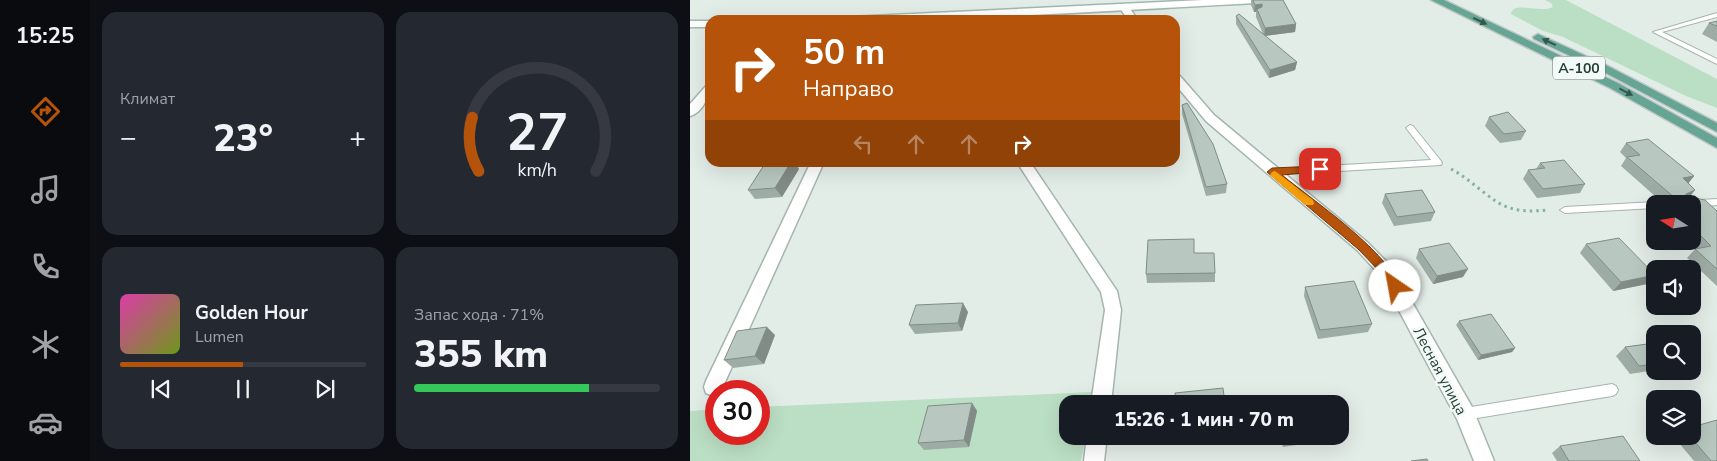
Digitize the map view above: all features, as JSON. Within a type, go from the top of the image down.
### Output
[{"type":"main road","name":"А-100","points":[[1436,0],[1592,74],[1717,144]]},
{"type":"main road","name":"А-100","points":[[1457,0],[1604,68],[1717,128]]},
{"type":"street","points":[[1022,15],[1256,0]]},
{"type":"street","points":[[1125,8],[1130,15]]},
{"type":"street","points":[[690,24],[705,24]]},
{"type":"street","name":"Лесная улица","points":[[1180,83],[1210,118],[1362,246],[1386,271],[1465,414],[1484,461]]},
{"type":"street","points":[[690,112],[705,94]]},
{"type":"street","points":[[716,380],[816,167]]},
{"type":"street","points":[[1026,167],[1109,291],[1113,310],[1102,395]]},
{"type":"street","points":[[1094,461],[1096,445]]},
{"type":"lane","points":[[1717,15],[1656,32],[1717,62]]},
{"type":"lane","points":[[1410,128],[1438,163]]},
{"type":"lane","points":[[1272,172],[1438,163]]},
{"type":"lane","points":[[1701,203],[1717,202]]},
{"type":"lane","points":[[1565,210],[1646,206]]},
{"type":"lane","points":[[1465,414],[1612,390]]},
{"type":"path","points":[[1438,163],[1465,176],[1501,204],[1511,208],[1529,211],[1565,210]]},
{"type":"green space","points":[[1545,0],[1566,0],[1717,79],[1717,108],[1686,96],[1563,37],[1543,31],[1511,14],[1513,10],[1522,7],[1548,9],[1553,7],[1551,3]]},
{"type":"green space","points":[[1093,392],[1092,395],[1059,395],[1059,445],[1084,445],[1081,461],[690,461],[690,411],[705,410],[705,445],[770,445],[770,407]]},
{"type":"building","points":[[1253,0],[1283,0],[1296,24],[1265,28],[1257,9],[1262,7],[1262,4],[1255,5]]},
{"type":"building","points":[[1239,14],[1297,62],[1270,70],[1236,16]]},
{"type":"building","points":[[1717,21],[1717,26],[1709,23]]},
{"type":"building","points":[[1187,103],[1213,144],[1227,184],[1206,187],[1182,105]]},
{"type":"building","points":[[1508,112],[1526,131],[1504,134],[1489,117]]},
{"type":"building","points":[[1648,139],[1694,176],[1683,178],[1695,190],[1686,195],[1671,195],[1627,157],[1640,155],[1626,143]]},
{"type":"building","points":[[1564,160],[1585,184],[1543,189],[1528,170],[1545,168],[1540,163]]},
{"type":"building","points":[[763,167],[788,167],[775,188],[748,190]]},
{"type":"building","points":[[1422,190],[1435,212],[1397,217],[1385,194]]},
{"type":"building","points":[[1701,199],[1705,200],[1717,211],[1717,269],[1696,250],[1711,246],[1701,236]]},
{"type":"building","points":[[1619,238],[1646,266],[1646,277],[1621,282],[1586,244]]},
{"type":"building","points":[[1194,239],[1194,253],[1214,253],[1215,273],[1146,274],[1148,240]]},
{"type":"building","points":[[1449,243],[1468,269],[1437,276],[1419,249]]},
{"type":"building","points":[[1354,281],[1372,324],[1320,330],[1305,287]]},
{"type":"building","points":[[963,303],[958,323],[909,325],[916,305]]},
{"type":"building","points":[[1491,314],[1515,348],[1481,355],[1459,321]]},
{"type":"building","points":[[767,327],[755,356],[724,360],[737,331]]},
{"type":"building","points":[[1646,344],[1646,365],[1639,366],[1625,347]]},
{"type":"building","points":[[1223,388],[1224,395],[1175,395],[1175,393]]},
{"type":"building","points":[[972,403],[964,440],[918,443],[928,406]]},
{"type":"building","points":[[1717,420],[1717,461],[1711,461],[1698,445],[1701,445],[1701,424]]},
{"type":"building","points":[[1623,436],[1640,461],[1569,461],[1560,446]]},
{"type":"building","points":[[1427,459],[1428,461],[1411,461]]},
{"type":"slow traffic","points":[[1275,175],[1309,203]]},
{"type":"route","points":[[1320,169],[1272,172],[1362,246],[1386,271],[1395,286]]}]
